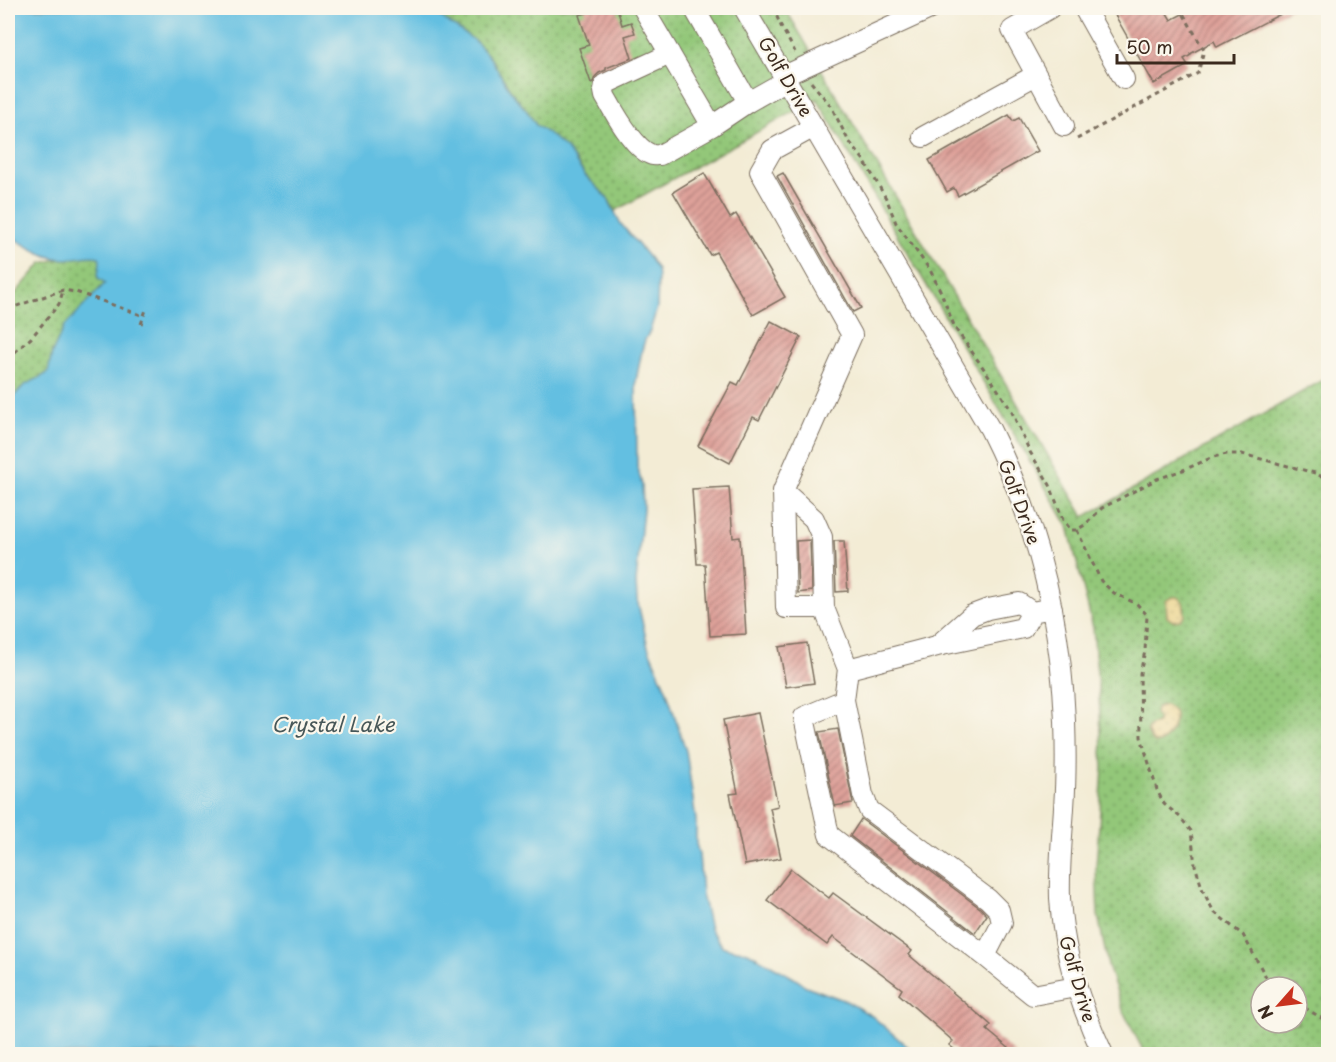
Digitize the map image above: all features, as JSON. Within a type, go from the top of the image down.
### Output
[{"type":"street","points":[[643,8],[712,126]]},
{"type":"street","points":[[694,8],[748,102]]},
{"type":"street","name":"Golf Drive","points":[[744,8],[993,435],[1027,515],[1052,608],[1062,672],[1066,769],[1060,875],[1065,942],[1076,987],[1103,1054]]},
{"type":"street","points":[[670,54],[605,84],[603,91],[622,126],[642,149],[651,155],[660,155],[712,126],[786,78],[932,8]]},
{"type":"street","points":[[1050,8],[1012,30],[1064,126]]},
{"type":"street","points":[[1084,8],[1124,79]]},
{"type":"street","points":[[923,137],[1036,75]]},
{"type":"street","points":[[814,127],[772,150],[760,171],[852,335],[783,491],[786,608],[824,608]]},
{"type":"street","points":[[783,491],[814,519],[822,537],[824,608],[848,669],[844,700],[863,795],[869,810],[988,899],[999,910],[1002,923],[985,956]]},
{"type":"street","points":[[848,669],[937,646],[972,615],[988,609],[1019,603],[1032,612],[1052,608]]},
{"type":"street","points":[[844,700],[804,717],[829,835],[1033,995],[1076,987]]},
{"type":"path","points":[[560,8],[575,8]]},
{"type":"path","points":[[773,8],[799,59]]},
{"type":"path","points":[[1064,126],[1072,142],[1198,73],[1204,50],[1180,8]]},
{"type":"path","points":[[808,77],[831,106],[848,140],[863,159],[887,200],[896,223],[930,270],[955,328],[1011,410],[1030,452],[1050,485],[1063,520],[1071,530],[1085,525],[1102,508],[1157,479],[1213,457],[1227,454],[1242,454],[1315,473],[1326,479],[1329,484]]},
{"type":"path","points":[[8,358],[31,338],[59,304],[63,290]]},
{"type":"path","points":[[8,309],[63,290],[76,292],[144,316]]},
{"type":"path","points":[[141,324],[147,307]]},
{"type":"path","points":[[1076,530],[1101,581],[1114,593],[1137,604],[1147,615],[1140,673],[1141,737],[1157,790],[1164,804],[1180,817],[1191,831],[1195,865],[1203,891],[1214,912],[1243,935],[1265,975]]},
{"type":"path","points":[[1309,1010],[1329,1022]]},
{"type":"green space","points":[[428,8],[785,8],[1084,517],[1328,377],[1328,1054],[1145,1054],[1124,1013],[1108,966],[1098,915],[1096,867],[1103,768],[1099,696],[1093,628],[1068,526],[817,99],[615,211],[607,197],[585,175],[576,161],[553,137],[536,125],[481,47]]},
{"type":"green space","points":[[112,247],[117,284],[96,316],[8,423],[8,302],[42,263]]},
{"type":"sand","points":[[1177,597],[1183,602],[1185,615],[1180,620],[1173,621],[1167,617],[1166,601]]},
{"type":"sand","points":[[1165,705],[1174,712],[1175,721],[1165,739],[1160,743],[1155,743],[1147,730],[1151,725],[1158,723],[1155,712],[1157,707]]},
{"type":"water","name":"Crystal Lake","points":[[8,8],[428,8],[481,47],[536,125],[568,151],[585,175],[607,197],[621,224],[657,270],[657,308],[642,350],[636,381],[637,465],[642,485],[643,509],[636,582],[637,599],[648,647],[666,689],[686,751],[696,820],[696,844],[702,894],[710,929],[722,946],[748,952],[806,986],[846,1001],[872,1016],[916,1054],[8,1054],[8,405],[22,387],[48,372],[52,353],[64,327],[105,283],[98,278],[99,257],[65,259],[50,257],[8,235]]},
{"type":"building","points":[[584,8],[617,8],[622,25],[631,22],[635,33],[625,36],[632,58],[606,68],[591,83],[579,48],[589,45],[579,15],[586,13]]},
{"type":"building","points":[[1111,8],[1164,8],[1171,20],[1194,8],[1292,8],[1217,47],[1214,41],[1190,54],[1184,59],[1188,65],[1154,84]]},
{"type":"building","points":[[1009,115],[1013,121],[1019,118],[1038,151],[958,196],[954,188],[947,192],[929,160]]},
{"type":"building","points":[[704,173],[730,218],[736,214],[785,297],[753,315],[716,252],[710,255],[673,192]]},
{"type":"building","points":[[783,173],[861,308],[853,312],[777,176]]},
{"type":"building","points":[[771,321],[801,337],[759,420],[753,417],[730,463],[698,446],[732,382],[738,385]]},
{"type":"building","points":[[729,487],[733,538],[740,537],[746,634],[710,636],[705,564],[697,564],[692,489]]},
{"type":"building","points":[[810,540],[812,591],[798,593],[796,541]]},
{"type":"building","points":[[834,541],[844,541],[848,591],[836,592]]},
{"type":"building","points":[[807,643],[814,683],[786,687],[779,647]]},
{"type":"building","points":[[758,713],[778,806],[770,808],[781,858],[745,865],[730,794],[738,793],[723,720]]},
{"type":"building","points":[[838,729],[853,803],[835,806],[819,732]]},
{"type":"building","points":[[861,819],[987,915],[975,933],[850,836]]},
{"type":"building","points":[[791,869],[829,898],[833,893],[912,951],[909,955],[991,1025],[987,1030],[1016,1054],[960,1054],[949,1045],[953,1041],[899,994],[902,989],[833,937],[827,945],[767,900]]}]
